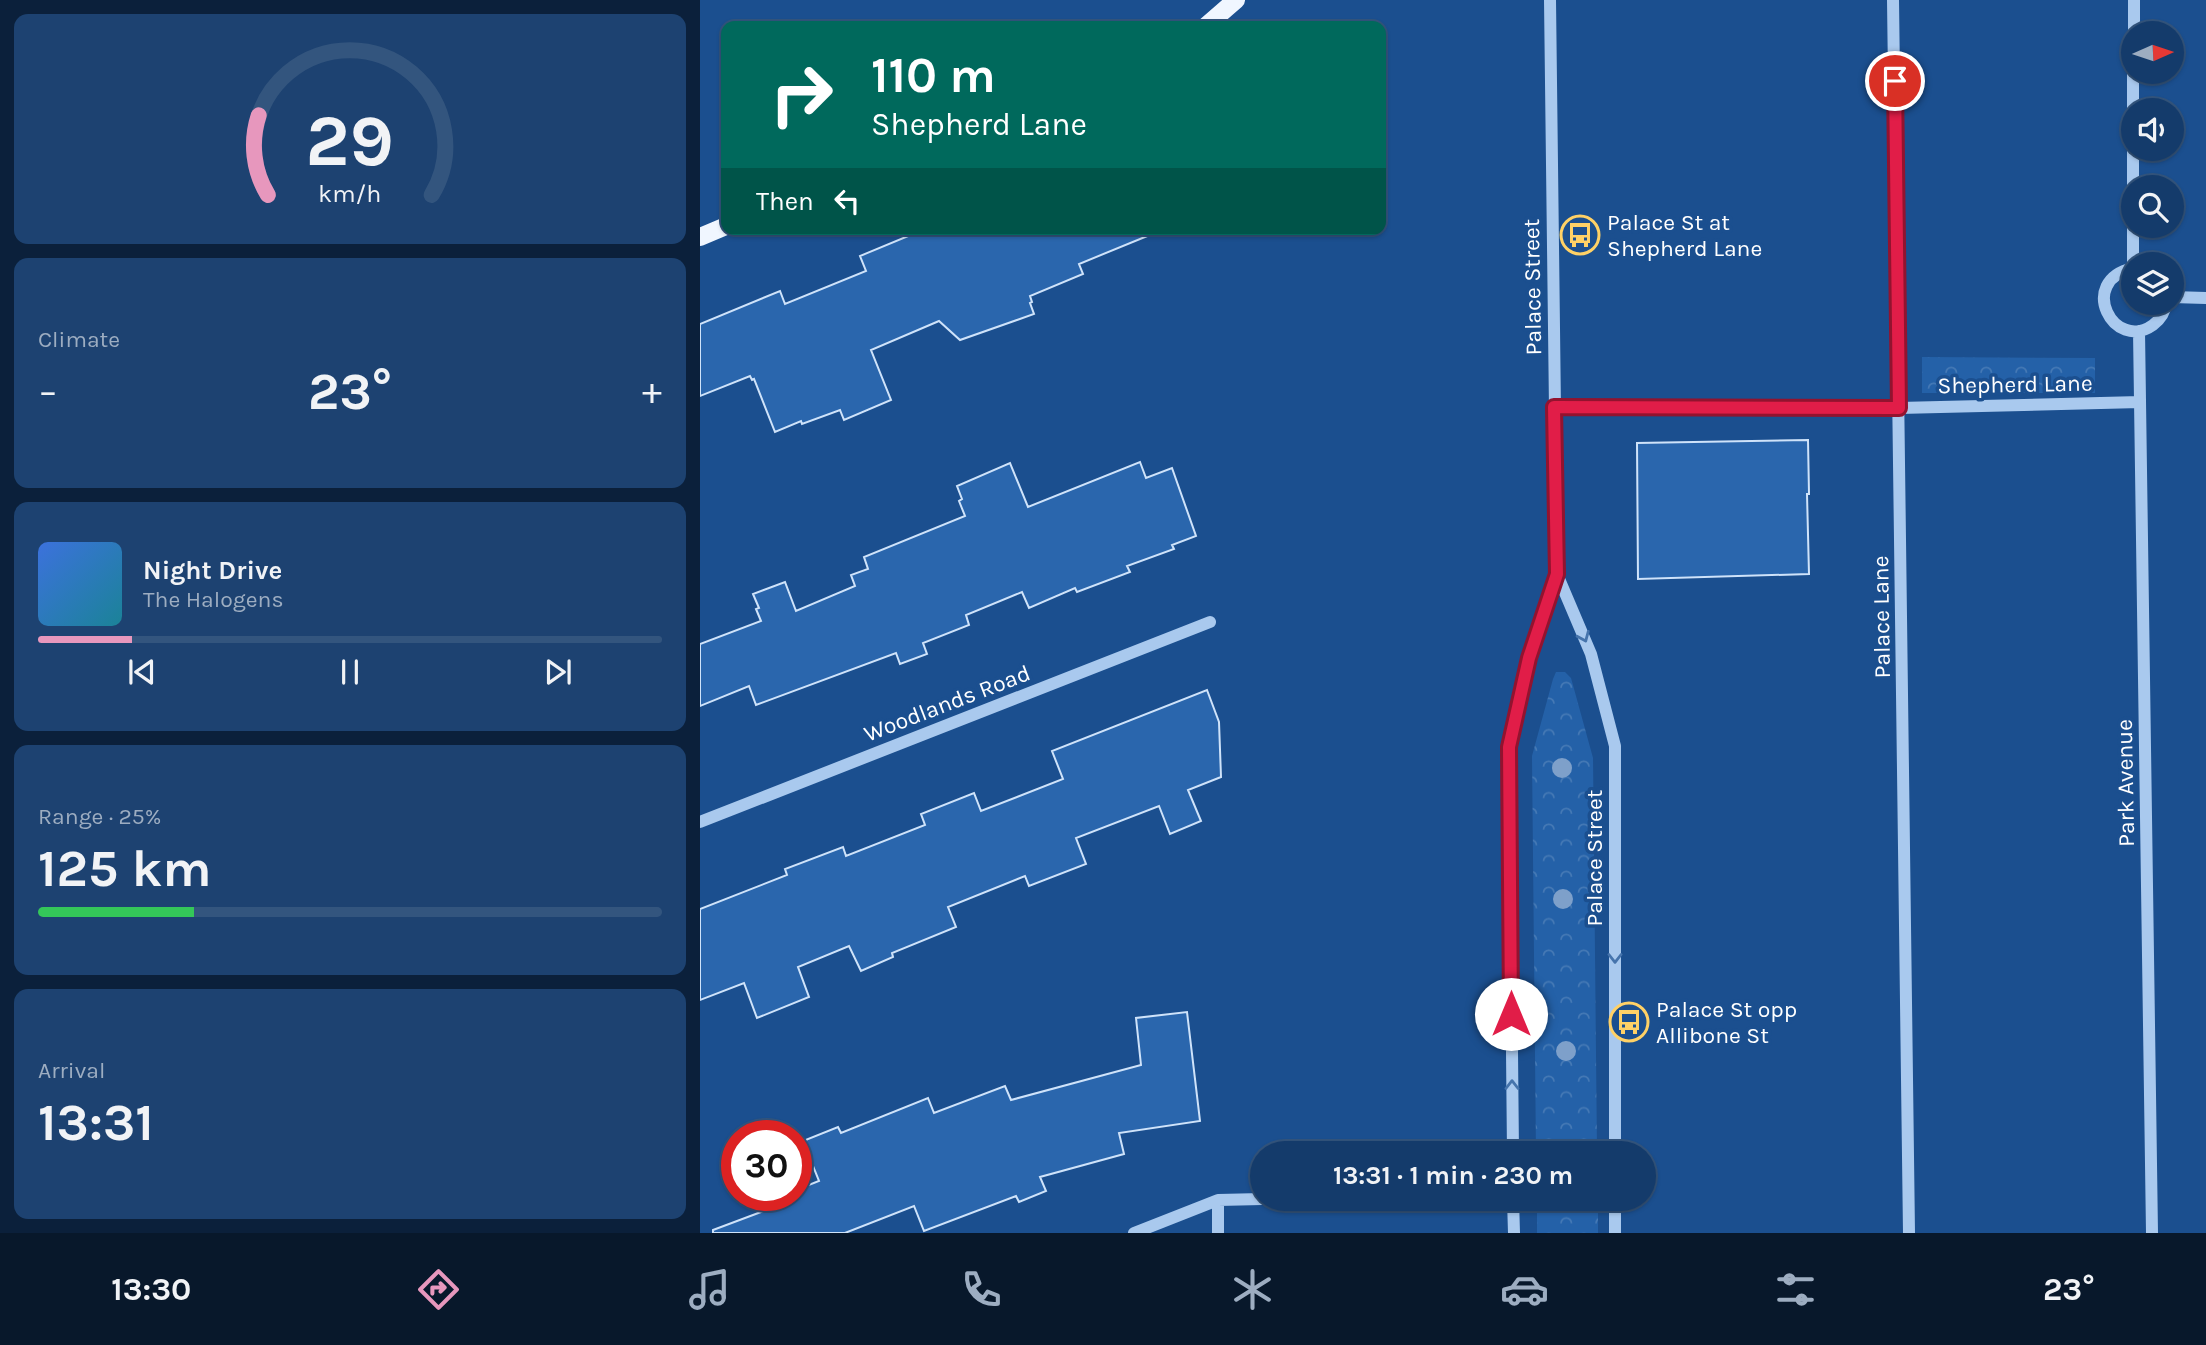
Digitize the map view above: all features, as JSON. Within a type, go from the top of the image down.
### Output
[{"type":"main road","points":[[1212,21],[1236,0]]},
{"type":"main road","points":[[700,237],[721,228]]},
{"type":"street","name":"Palace Street","points":[[1513,1141],[1509,747],[1529,658],[1557,574],[1550,0]]},
{"type":"street","name":"Palace Lane","points":[[1893,0],[1909,1233]]},
{"type":"street","points":[[2134,0],[2134,21]]},
{"type":"street","points":[[2133,161],[2133,252]]},
{"type":"street","points":[[2121,272],[2109,281],[2104,291],[2105,307],[2115,324],[2125,330],[2139,331],[2149,328],[2163,315]]},
{"type":"street","points":[[2184,297],[2206,298]]},
{"type":"street","name":"Park Avenue","points":[[2139,331],[2152,1233]]},
{"type":"street","name":"Shepherd Lane","points":[[1554,407],[1899,408],[2140,402]]},
{"type":"street","name":"Palace Street","points":[[1557,574],[1591,654],[1615,746],[1615,1141]]},
{"type":"street","name":"Woodlands Road","points":[[700,822],[1210,622]]},
{"type":"street","points":[[1134,1233],[1218,1200],[1250,1199]]},
{"type":"street","points":[[1218,1200],[1218,1233]]},
{"type":"street","points":[[1513,1211],[1514,1233]]},
{"type":"street","points":[[1615,1211],[1615,1233]]},
{"type":"green space","points":[[1922,357],[2095,358],[2095,393],[1922,393]]},
{"type":"green space","points":[[1556,672],[1565,672],[1571,678],[1593,758],[1597,1141],[1536,1141],[1532,756]]},
{"type":"green space","points":[[1537,1211],[1598,1211],[1598,1233],[1537,1233]]},
{"type":"building","points":[[911,235],[1150,235],[1079,264],[1083,274],[1030,296],[1034,314],[960,340],[939,321],[871,350],[891,400],[844,420],[840,410],[775,432],[754,379],[750,376],[700,396],[700,324],[780,291],[785,304],[866,271],[860,256]]},
{"type":"building","points":[[1808,440],[1809,574],[1638,579],[1637,443]]},
{"type":"building","points":[[1140,462],[1146,478],[1172,468],[1196,536],[1172,545],[1174,549],[1127,566],[1130,572],[1077,592],[1075,588],[1029,608],[1022,592],[966,615],[969,625],[923,643],[927,654],[900,664],[896,653],[756,705],[749,686],[700,706],[700,644],[761,621],[753,594],[785,582],[796,611],[855,586],[851,575],[868,569],[864,557],[965,516],[957,486],[1010,463],[1028,507]]},
{"type":"building","points":[[1207,690],[1219,722],[1221,777],[1188,790],[1201,821],[1170,834],[1159,806],[1076,838],[1086,864],[1029,886],[1025,876],[948,907],[956,927],[892,953],[893,957],[861,971],[849,946],[798,967],[809,997],[757,1018],[744,983],[700,1000],[700,909],[787,875],[785,869],[843,847],[846,856],[925,825],[921,814],[974,793],[981,811],[1063,779],[1052,751]]},
{"type":"building","points":[[1187,1012],[1200,1121],[1119,1133],[1124,1154],[1040,1177],[1046,1191],[1019,1202],[1016,1196],[924,1231],[914,1206],[845,1233],[713,1233],[713,1230],[764,1211],[812,1211],[812,1184],[819,1181],[812,1164],[812,1137],[838,1127],[841,1133],[928,1098],[934,1113],[1005,1086],[1011,1100],[1141,1065],[1136,1018]]},
{"type":"place","name":"Palace St at Shepherd Lane","points":[[1580,235]]},
{"type":"place","name":"Palace St opp Allibone St","points":[[1629,1022]]},
{"type":"route","points":[[1511,1014],[1509,747],[1529,658],[1557,574],[1554,407],[1899,408],[1895,81]]}]
